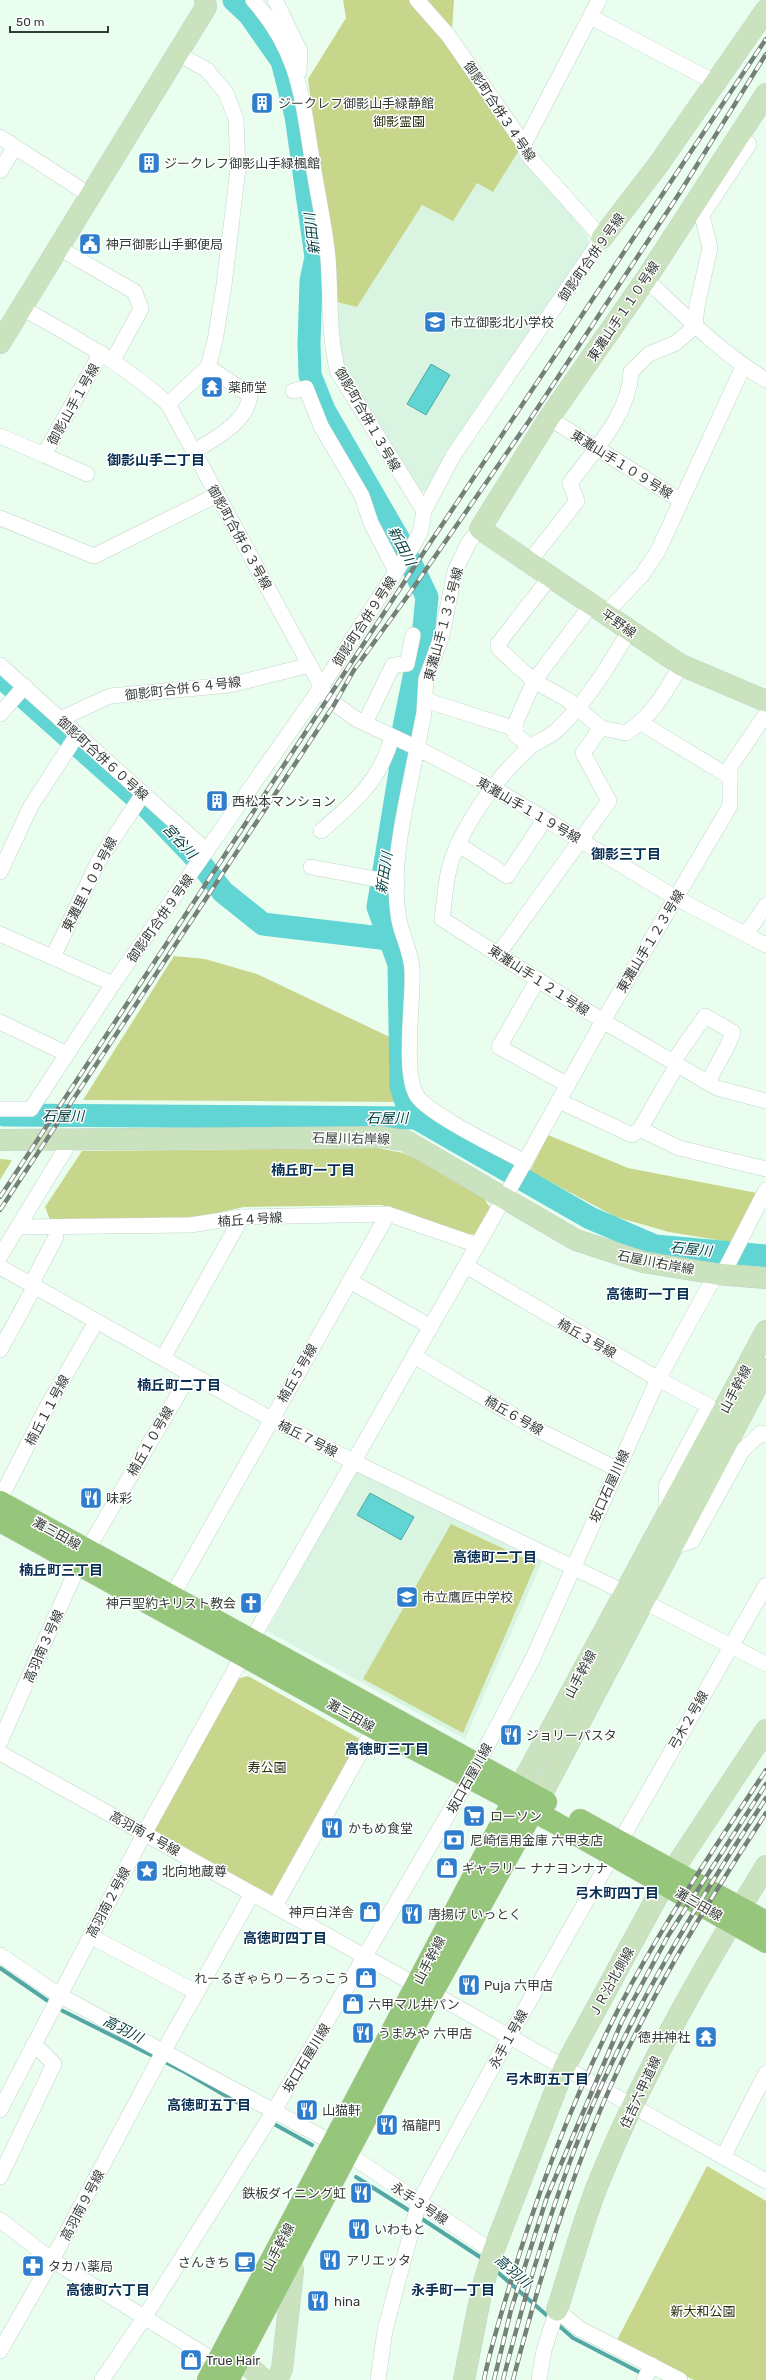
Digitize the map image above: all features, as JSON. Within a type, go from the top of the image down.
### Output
[{"type":"main road","name":"灘三田線","points":[[0,1502],[83,1557],[736,1915],[766,1942]]},
{"type":"main road","name":"灘三田線","points":[[0,1521],[172,1596],[247,1648],[374,1728],[473,1772]]},
{"type":"main road","name":"山手幹線","points":[[223,2367],[424,1989],[517,1794]]},
{"type":"main road","name":"山手幹線","points":[[424,1989],[537,1805]]},
{"type":"main road","name":"灘三田線","points":[[736,1915],[766,1922]]},
{"type":"main road","name":"山手幹線","points":[[223,2367],[292,2259],[340,2148]]},
{"type":"street","points":[[0,343],[9,310],[59,248],[206,7],[205,0]]},
{"type":"street","name":"御影町合併１３号線","points":[[254,0],[270,19],[284,43],[298,77],[324,227],[328,258],[332,350],[338,372],[424,511]]},
{"type":"street","points":[[275,0],[300,51],[298,77]]},
{"type":"street","name":"御影町合併３４号線","points":[[417,0],[448,34],[524,144],[527,154],[602,238]]},
{"type":"street","points":[[524,144],[599,0]]},
{"type":"street","name":"御影町合併９号線","points":[[0,1109],[31,1109],[113,984],[204,855],[325,693],[398,567],[415,542],[421,530],[424,511],[453,456],[602,238],[658,166],[766,10]]},
{"type":"street","points":[[591,17],[716,83]]},
{"type":"street","points":[[168,404],[208,367],[224,286],[238,168],[236,119],[226,93],[207,70],[177,53]]},
{"type":"street","name":"東灘山手１１０号線","points":[[480,529],[549,418],[646,279],[766,94]]},
{"type":"street","points":[[529,562],[577,501],[570,484],[617,419],[631,383],[631,372],[649,354],[676,343],[695,326],[697,306],[710,248],[702,215],[749,144],[738,136]]},
{"type":"street","points":[[0,137],[91,196]]},
{"type":"street","points":[[0,171],[15,147]]},
{"type":"street","name":"御影山手１号線","points":[[0,436],[44,455],[107,356],[141,309],[134,292],[59,248]]},
{"type":"street","points":[[646,279],[695,326],[743,367],[766,380]]},
{"type":"street","name":"御影町合併６３号線","points":[[9,310],[29,312],[107,356],[150,387],[168,404],[325,693]]},
{"type":"street","points":[[193,452],[219,435],[237,420],[243,414],[249,402],[250,395],[208,367]]},
{"type":"street","points":[[681,501],[743,367]]},
{"type":"street","points":[[293,391],[306,388],[321,426],[362,496],[371,523],[398,567]]},
{"type":"street","name":"東灘山手１０９号線","points":[[516,729],[516,722],[534,681],[599,608],[651,564],[681,501],[596,449],[549,418]]},
{"type":"street","points":[[44,455],[87,474]]},
{"type":"street","points":[[0,518],[94,556],[217,495]]},
{"type":"street","name":"平野線","points":[[480,529],[599,608],[681,665],[710,679],[766,700]]},
{"type":"street","name":"東灘山手１３３号線","points":[[480,529],[469,542],[455,571],[442,635],[426,679],[425,700],[405,742],[403,829],[388,881],[412,968],[411,1078],[417,1095],[425,1104],[454,1123],[524,1164]]},
{"type":"street","points":[[551,576],[498,644],[499,649],[534,681],[568,700],[601,728],[626,733],[641,723],[658,705],[681,665]]},
{"type":"street","name":"東灘山手１２１号線","points":[[630,630],[577,709],[556,732],[530,748],[492,787],[458,844],[448,874],[442,919],[499,953],[603,1021],[717,1088],[766,1100]]},
{"type":"street","points":[[365,723],[392,665],[407,664],[413,635]]},
{"type":"street","name":"御影町合併６０号線","points":[[0,665],[25,686],[142,794],[204,855]]},
{"type":"street","name":"御影町合併６４号線","points":[[60,719],[110,696],[230,685],[310,665]]},
{"type":"street","points":[[0,714],[25,686]]},
{"type":"street","name":"東灘山手１１９号線","points":[[325,693],[365,723],[492,787],[676,898],[766,945]]},
{"type":"street","points":[[425,700],[516,729],[515,734],[530,748]]},
{"type":"street","name":"東灘山手１２３号線","points":[[414,1356],[524,1164],[603,1021],[730,806],[730,767],[766,714]]},
{"type":"street","points":[[641,723],[730,777]]},
{"type":"street","points":[[499,953],[579,839],[609,800],[583,753],[601,728]]},
{"type":"street","points":[[0,872],[31,806],[77,735]]},
{"type":"street","points":[[321,831],[357,800],[386,759],[405,742]]},
{"type":"street","name":"東灘里１０９号線","points":[[53,957],[99,860],[142,794]]},
{"type":"street","points":[[458,844],[508,876],[545,819]]},
{"type":"street","points":[[311,867],[388,881]]},
{"type":"street","points":[[746,934],[766,905]]},
{"type":"street","points":[[0,934],[113,984]]},
{"type":"street","points":[[538,979],[499,1047],[568,1085]]},
{"type":"street","points":[[559,1101],[632,1134],[640,1129],[675,1063],[705,1016],[733,1032],[728,1045],[708,1082]]},
{"type":"street","points":[[0,1022],[67,1054]]},
{"type":"street","points":[[640,1129],[679,1148],[766,1169]]},
{"type":"street","name":"石屋川右岸線","points":[[0,1140],[382,1137],[406,1141],[508,1191],[576,1240],[643,1262],[722,1270],[766,1278]]},
{"type":"street","points":[[0,1256],[71,1140]]},
{"type":"street","name":"坂口石屋川線","points":[[102,2380],[144,2318],[274,2111],[366,1958],[473,1772],[532,1660],[574,1568],[616,1469],[658,1379],[722,1270],[766,1190]]},
{"type":"street","name":"楠丘４号線","points":[[18,1227],[190,1225],[242,1217],[388,1214],[477,1245]]},
{"type":"street","name":"楠丘５号線","points":[[172,1596],[388,1214]]},
{"type":"street","points":[[163,1358],[242,1217]]},
{"type":"street","points":[[0,1350],[34,1288],[35,1277],[56,1237]]},
{"type":"street","name":"楠丘３号線","points":[[466,1266],[658,1379],[709,1406],[666,1486],[667,1514]]},
{"type":"street","name":"楠丘７号線","points":[[0,1267],[34,1288],[271,1419],[354,1462],[624,1592]]},
{"type":"street","points":[[350,1281],[431,1327]]},
{"type":"street","name":"楠丘１１号線","points":[[0,1499],[47,1407],[96,1322]]},
{"type":"street","name":"山手幹線","points":[[517,1794],[624,1592],[766,1331]]},
{"type":"street","name":"高羽南２号線","points":[[0,2110],[145,1832],[247,1648],[414,1356]]},
{"type":"street","name":"楠丘６号線","points":[[414,1356],[540,1431],[616,1469]]},
{"type":"street","name":"山手幹線","points":[[537,1805],[643,1601],[674,1547],[766,1369]]},
{"type":"street","name":"楠丘１０号線","points":[[83,1557],[190,1374]]},
{"type":"street","points":[[674,1547],[692,1541],[742,1451],[761,1432],[766,1435]]},
{"type":"street","name":"高羽南３号線","points":[[0,1742],[83,1557]]},
{"type":"street","name":"弓木２号線","points":[[615,1849],[766,1585]]},
{"type":"street","points":[[643,1601],[730,1647],[766,1664]]},
{"type":"street","points":[[276,1906],[374,1728]]},
{"type":"street","name":"ＪＲ沿北側線","points":[[464,2380],[482,2289],[492,2258],[564,2068],[668,1877],[766,1730]]},
{"type":"street","name":"高羽南４号線","points":[[0,1753],[145,1832],[252,1894],[276,1906],[366,1958],[766,2181]]},
{"type":"street","name":"永手１号線","points":[[378,2380],[385,2330],[419,2203],[509,2037],[615,1849]]},
{"type":"street","name":"住吉六甲道線","points":[[557,2310],[596,2190],[632,2107],[677,2016],[766,1866]]},
{"type":"street","name":"高羽南９号線","points":[[0,2351],[52,2260],[160,2057],[252,1894]]},
{"type":"street","points":[[90,1936],[196,1992]]},
{"type":"street","name":"永手３号線","points":[[0,1955],[56,2001],[160,2057],[274,2111],[340,2148],[419,2203],[492,2258]]},
{"type":"street","points":[[0,2177],[54,2064],[34,2044]]},
{"type":"street","points":[[723,2157],[766,2073]]},
{"type":"street","points":[[0,2220],[52,2260],[223,2367],[251,2368],[264,2380]]},
{"type":"street","points":[[277,2380],[282,2369],[293,2271],[292,2259]]},
{"type":"street","points":[[539,2380],[549,2333],[557,2310],[580,2329],[648,2371],[680,2380]]},
{"type":"shaded area","name":"市立御影北小学校","points":[[518,152],[588,236],[588,247],[428,490],[414,494],[341,364],[333,301],[357,307],[422,205],[453,221],[477,183],[494,191]]},
{"type":"shaded area","name":"市立鷹匠中学校","points":[[357,1470],[542,1562],[465,1739],[267,1631]]},
{"type":"green space","name":"御影霊園","points":[[343,0],[410,0],[445,38],[523,148],[518,152],[493,192],[477,183],[453,221],[422,205],[357,307],[333,301],[330,240],[308,79],[346,18]]},
{"type":"green space","points":[[425,0],[454,0],[452,30]]},
{"type":"green space","points":[[174,956],[205,959],[257,974],[394,1039],[397,1085],[401,1102],[83,1100]]},
{"type":"green space","points":[[548,1135],[628,1168],[757,1193],[730,1242],[669,1232],[616,1217],[530,1171]]},
{"type":"green space","points":[[378,1148],[403,1153],[426,1163],[481,1194],[491,1209],[475,1234],[463,1235],[404,1211],[381,1205],[244,1207],[198,1217],[50,1220],[45,1207],[82,1151]]},
{"type":"green space","points":[[0,1159],[12,1160],[0,1180]]},
{"type":"green space","points":[[451,1524],[536,1564],[463,1733],[363,1679]]},
{"type":"green space","name":"寿公園","points":[[248,1676],[362,1740],[272,1899],[152,1830],[237,1679]]},
{"type":"green space","name":"新大和公園","points":[[707,2166],[766,2201],[766,2380],[694,2380],[616,2342]]},
{"type":"water","points":[[431,364],[450,375],[426,415],[407,404]]},
{"type":"water","points":[[370,1493],[414,1517],[401,1540],[357,1515]]},
{"type":"waterway","name":"新田川","points":[[234,0],[249,14],[282,61],[296,116],[316,257],[311,281],[309,344],[310,375],[324,410],[402,545],[427,597],[424,627],[404,727],[400,772],[378,907],[399,964],[401,1086],[407,1105],[416,1118]]},
{"type":"waterway","name":"宮谷川","points":[[0,676],[149,809],[197,859],[223,892],[263,924],[389,939]]},
{"type":"waterway","name":"石屋川","points":[[4,1115],[416,1118],[590,1218],[655,1246],[766,1256]]},
{"type":"waterway","name":"高羽川","points":[[0,1968],[61,2010],[183,2071],[240,2104]]},
{"type":"waterway","name":"高羽川","points":[[274,2124],[312,2145]]},
{"type":"waterway","name":"高羽川","points":[[356,2177],[413,2213]]},
{"type":"waterway","name":"高羽川","points":[[419,2217],[483,2259]]},
{"type":"waterway","name":"高羽川","points":[[494,2269],[551,2319]]},
{"type":"waterway","name":"高羽川","points":[[556,2323],[573,2338],[643,2374]]},
{"type":"railway","points":[[0,1197],[426,549],[766,39]]},
{"type":"railway","points":[[0,1210],[334,705],[354,670],[409,594],[529,421],[679,194],[766,54]]},
{"type":"railway","points":[[484,2380],[499,2322],[534,2210],[578,2094],[595,2057],[632,1983],[663,1929],[766,1770]]},
{"type":"railway","points":[[494,2380],[511,2310],[547,2197],[622,2021],[668,1936],[766,1784]]},
{"type":"railway","points":[[503,2380],[529,2284],[549,2221],[583,2128],[602,2085],[622,2042],[667,1958],[715,1877],[766,1798]]},
{"type":"railway","points":[[513,2380],[542,2276],[564,2207],[589,2139],[619,2067],[657,1992],[678,1955],[721,1883],[766,1813]]},
{"type":"place","name":"ジークレフ御影山手緑静館","points":[[262,103]]},
{"type":"place","name":"ジークレフ御影山手緑楓館","points":[[149,163]]},
{"type":"place","name":"神戸御影山手郵便局","points":[[90,244]]},
{"type":"place","name":"市立御影北小学校","points":[[435,322]]},
{"type":"place","name":"薬師堂","points":[[212,387]]},
{"type":"place","name":"西松本マンション","points":[[217,801]]},
{"type":"place","name":"味彩","points":[[91,1498]]},
{"type":"place","name":"市立鷹匠中学校","points":[[407,1597]]},
{"type":"place","name":"神戸聖約キリスト教会","points":[[251,1603]]},
{"type":"place","name":"ジョリーパスタ","points":[[511,1735]]},
{"type":"place","name":"ローソン","points":[[474,1816]]},
{"type":"place","name":"かもめ食堂","points":[[332,1828]]},
{"type":"place","name":"尼崎信用金庫 六甲支店","points":[[454,1840]]},
{"type":"place","name":"ギャラリー ナナヨンナナ","points":[[447,1868]]},
{"type":"place","name":"北向地蔵尊","points":[[147,1871]]},
{"type":"place","name":"神戸白洋舎","points":[[370,1912]]},
{"type":"place","name":"唐揚げ いっとく","points":[[412,1914]]},
{"type":"place","name":"れーるぎゃらりーろっこう","points":[[366,1978]]},
{"type":"place","name":"Puja 六甲店","points":[[469,1985]]},
{"type":"place","name":"六甲マル井パン","points":[[353,2004]]},
{"type":"place","name":"うまみや 六甲店","points":[[363,2033]]},
{"type":"place","name":"徳井神社","points":[[706,2037]]},
{"type":"place","name":"山猫軒","points":[[307,2110]]},
{"type":"place","name":"福龍門","points":[[387,2125]]},
{"type":"place","name":"鉄板ダイニング虹","points":[[361,2193]]},
{"type":"place","name":"いわもと","points":[[359,2229]]},
{"type":"place","name":"アリエッタ","points":[[330,2260]]},
{"type":"place","name":"さんきち","points":[[245,2262]]},
{"type":"place","name":"タカハ薬局","points":[[33,2266]]},
{"type":"place","name":"hina","points":[[318,2301]]},
{"type":"place","name":"True Hair","points":[[191,2360]]},
{"type":"district","name":"御影山手二丁目","points":[[156,460]]},
{"type":"district","name":"御影三丁目","points":[[626,854]]},
{"type":"district","name":"楠丘町一丁目","points":[[313,1170]]},
{"type":"district","name":"高徳町一丁目","points":[[648,1294]]},
{"type":"district","name":"楠丘町二丁目","points":[[179,1385]]},
{"type":"district","name":"高徳町二丁目","points":[[495,1557]]},
{"type":"district","name":"楠丘町三丁目","points":[[61,1570]]},
{"type":"district","name":"高徳町三丁目","points":[[387,1749]]},
{"type":"district","name":"弓木町四丁目","points":[[617,1893]]},
{"type":"district","name":"高徳町四丁目","points":[[285,1938]]},
{"type":"district","name":"弓木町五丁目","points":[[547,2079]]},
{"type":"district","name":"高徳町五丁目","points":[[209,2105]]},
{"type":"district","name":"高徳町六丁目","points":[[108,2290]]},
{"type":"district","name":"永手町一丁目","points":[[453,2290]]}]
